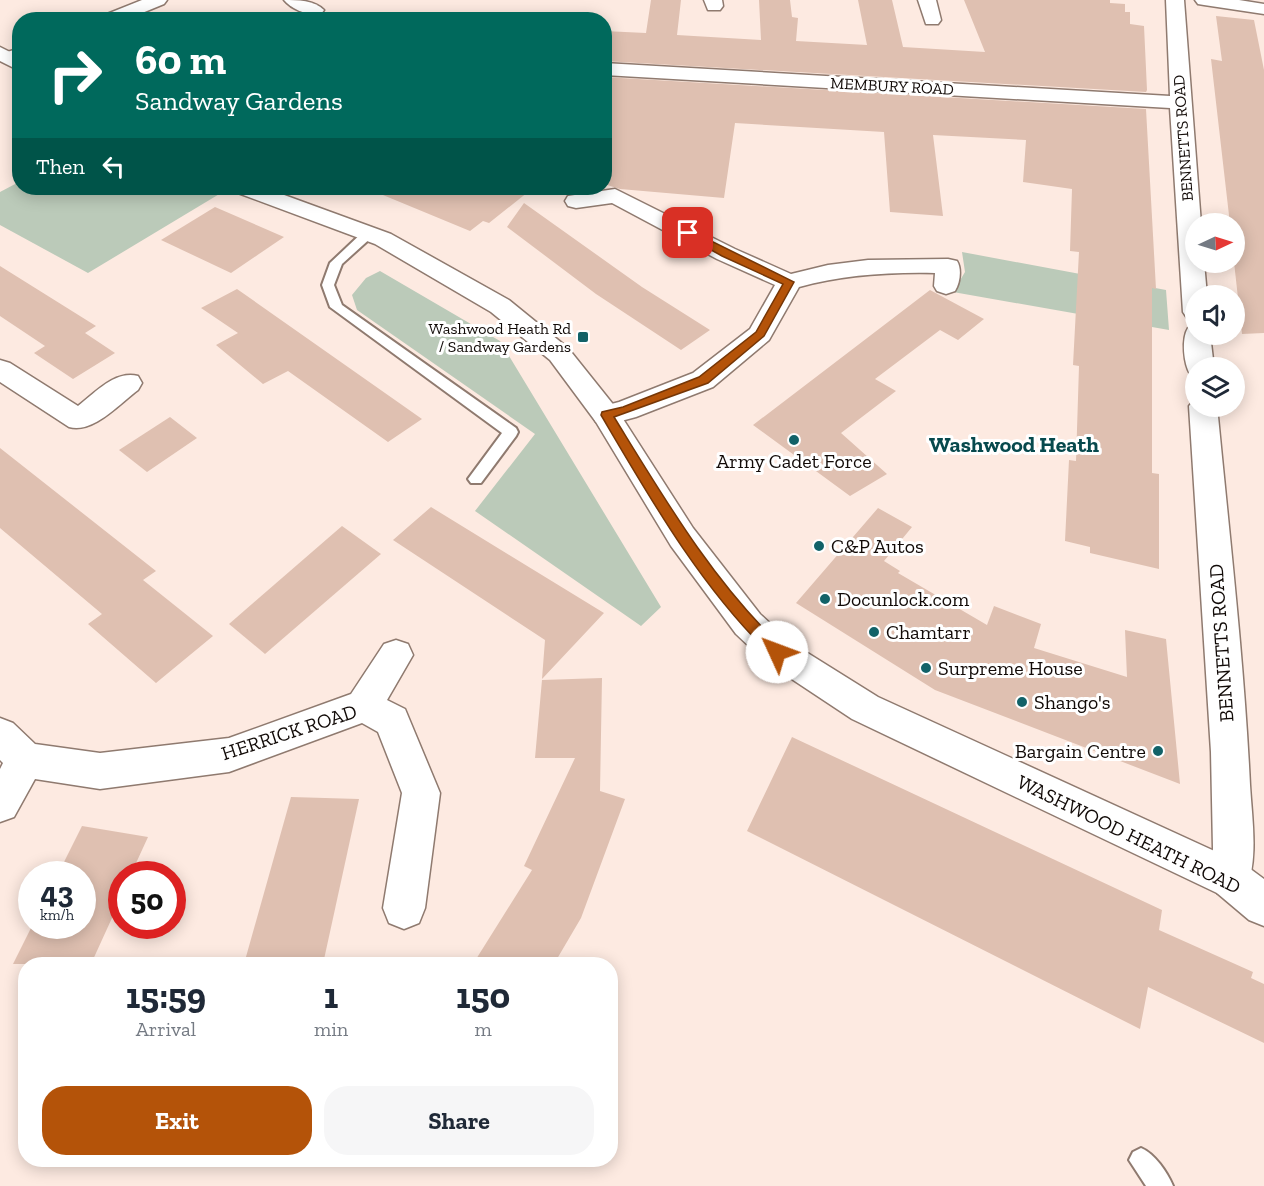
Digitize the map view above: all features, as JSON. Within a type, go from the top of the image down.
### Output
[{"type":"street","points":[[293,0],[315,10]]},
{"type":"street","points":[[927,0],[932,20]]},
{"type":"street","name":"BENNETTS ROAD","points":[[1175,0],[1180,103],[1194,285]]},
{"type":"street","points":[[1216,1],[1264,9]]},
{"type":"street","points":[[126,12],[148,2]]},
{"type":"street","name":"MEMBURY ROAD","points":[[612,69],[1180,103]]},
{"type":"street","name":"WASHWOOD HEATH ROAD","points":[[265,195],[383,238],[500,306],[559,354],[606,415],[682,537],[748,624],[777,652],[865,708],[1231,879],[1264,905]]},
{"type":"street","points":[[576,201],[615,196],[726,254],[789,282],[812,275],[897,264],[948,266],[946,286]]},
{"type":"street","points":[[606,415],[626,410],[704,380],[760,334],[789,282]]},
{"type":"street","points":[[0,369],[79,420],[128,383]]},
{"type":"street","name":"BENNETTS ROAD","points":[[1204,417],[1230,752],[1233,848],[1231,879]]},
{"type":"street","points":[[364,706],[396,655]]},
{"type":"street","name":"HERRICK ROAD","points":[[13,748],[100,771],[230,755],[364,706],[392,721],[421,793],[404,908]]},
{"type":"street","points":[[0,804],[13,748]]},
{"type":"lane","points":[[369,233],[336,263],[327,285],[336,307],[511,432],[476,480]]},
{"type":"lane","points":[[1141,1160],[1161,1186]]},
{"type":"green space","points":[[12,186],[12,195],[218,195],[88,273],[0,225],[0,192]]},
{"type":"green space","points":[[962,252],[1166,290],[1169,330],[953,292],[965,272]]},
{"type":"green space","points":[[380,271],[500,341],[661,607],[641,626],[475,511],[535,434],[357,310],[352,295],[366,278]]},
{"type":"building","points":[[651,0],[681,0],[677,35],[761,40],[759,0],[790,0],[792,17],[798,18],[796,41],[867,45],[858,0],[892,0],[903,47],[985,52],[964,0],[1110,0],[1110,3],[1125,4],[1125,12],[1130,12],[1130,24],[1144,26],[1147,90],[1146,92],[612,61],[612,31],[646,33]]},
{"type":"building","points":[[1216,16],[1254,20],[1264,70],[1264,333],[1245,334],[1245,285],[1237,285],[1235,273],[1245,273],[1245,213],[1229,213],[1211,59],[1222,61]]},
{"type":"building","points":[[612,77],[1146,109],[1156,289],[1152,288],[1152,473],[1159,474],[1159,569],[1090,553],[1090,547],[1065,541],[1069,460],[1076,461],[1079,366],[1073,365],[1079,252],[1070,251],[1072,189],[1023,182],[1026,140],[933,135],[943,216],[890,212],[884,132],[735,123],[724,198],[612,186]]},
{"type":"building","points":[[383,195],[524,195],[489,223],[483,221],[470,231]]},
{"type":"building","points":[[524,203],[642,287],[710,330],[681,350],[596,294],[507,227]]},
{"type":"building","points":[[215,207],[284,237],[231,273],[161,240]]},
{"type":"building","points":[[0,266],[96,326],[85,333],[115,353],[73,379],[34,353],[45,346],[0,316]]},
{"type":"building","points":[[237,289],[422,419],[388,442],[288,371],[263,384],[216,345],[238,333],[201,308]]},
{"type":"building","points":[[930,290],[984,319],[958,340],[940,330],[875,379],[896,391],[841,433],[887,474],[850,496],[753,425]]},
{"type":"building","points":[[170,417],[197,438],[147,472],[119,450]]},
{"type":"building","points":[[0,448],[156,571],[143,580],[213,636],[156,683],[88,624],[102,614],[0,528]]},
{"type":"building","points":[[431,507],[604,613],[542,679],[545,640],[393,540]]},
{"type":"building","points":[[878,508],[912,527],[884,561],[900,571],[898,573],[987,625],[994,606],[1041,624],[1034,648],[1127,677],[1125,630],[1166,639],[1180,784],[935,690],[796,603]]},
{"type":"building","points":[[342,526],[381,554],[265,654],[229,624]]},
{"type":"building","points":[[602,678],[600,791],[625,799],[581,918],[558,957],[477,957],[532,870],[524,866],[575,758],[535,758],[542,680]]},
{"type":"building","points":[[792,737],[1162,910],[1159,930],[1253,972],[1251,978],[1264,984],[1264,1043],[1148,987],[1140,1029],[747,831]]},
{"type":"building","points":[[291,797],[359,799],[325,957],[246,957]]},
{"type":"building","points":[[82,826],[148,837],[137,861],[108,861],[108,927],[94,957],[18,957],[18,964],[13,964],[26,939],[96,939],[96,861],[64,861]]},
{"type":"place","name":"Washwood Heath Rd / Sandway Gardens","points":[[583,337]]},
{"type":"place","name":"Army Cadet Force","points":[[794,440]]},
{"type":"place","name":"C&P Autos","points":[[819,546]]},
{"type":"place","name":"Docunlock.com","points":[[825,599]]},
{"type":"place","name":"Chamtarr","points":[[874,632]]},
{"type":"place","name":"Surpreme House","points":[[926,668]]},
{"type":"place","name":"Shango's","points":[[1022,702]]},
{"type":"place","name":"Bargain Centre","points":[[1158,751]]},
{"type":"district","name":"Washwood Heath","points":[[1014,444]]},
{"type":"route","points":[[688,233],[726,254],[789,282],[760,334],[704,380],[626,410],[606,415],[682,537],[748,624],[777,652]]}]
